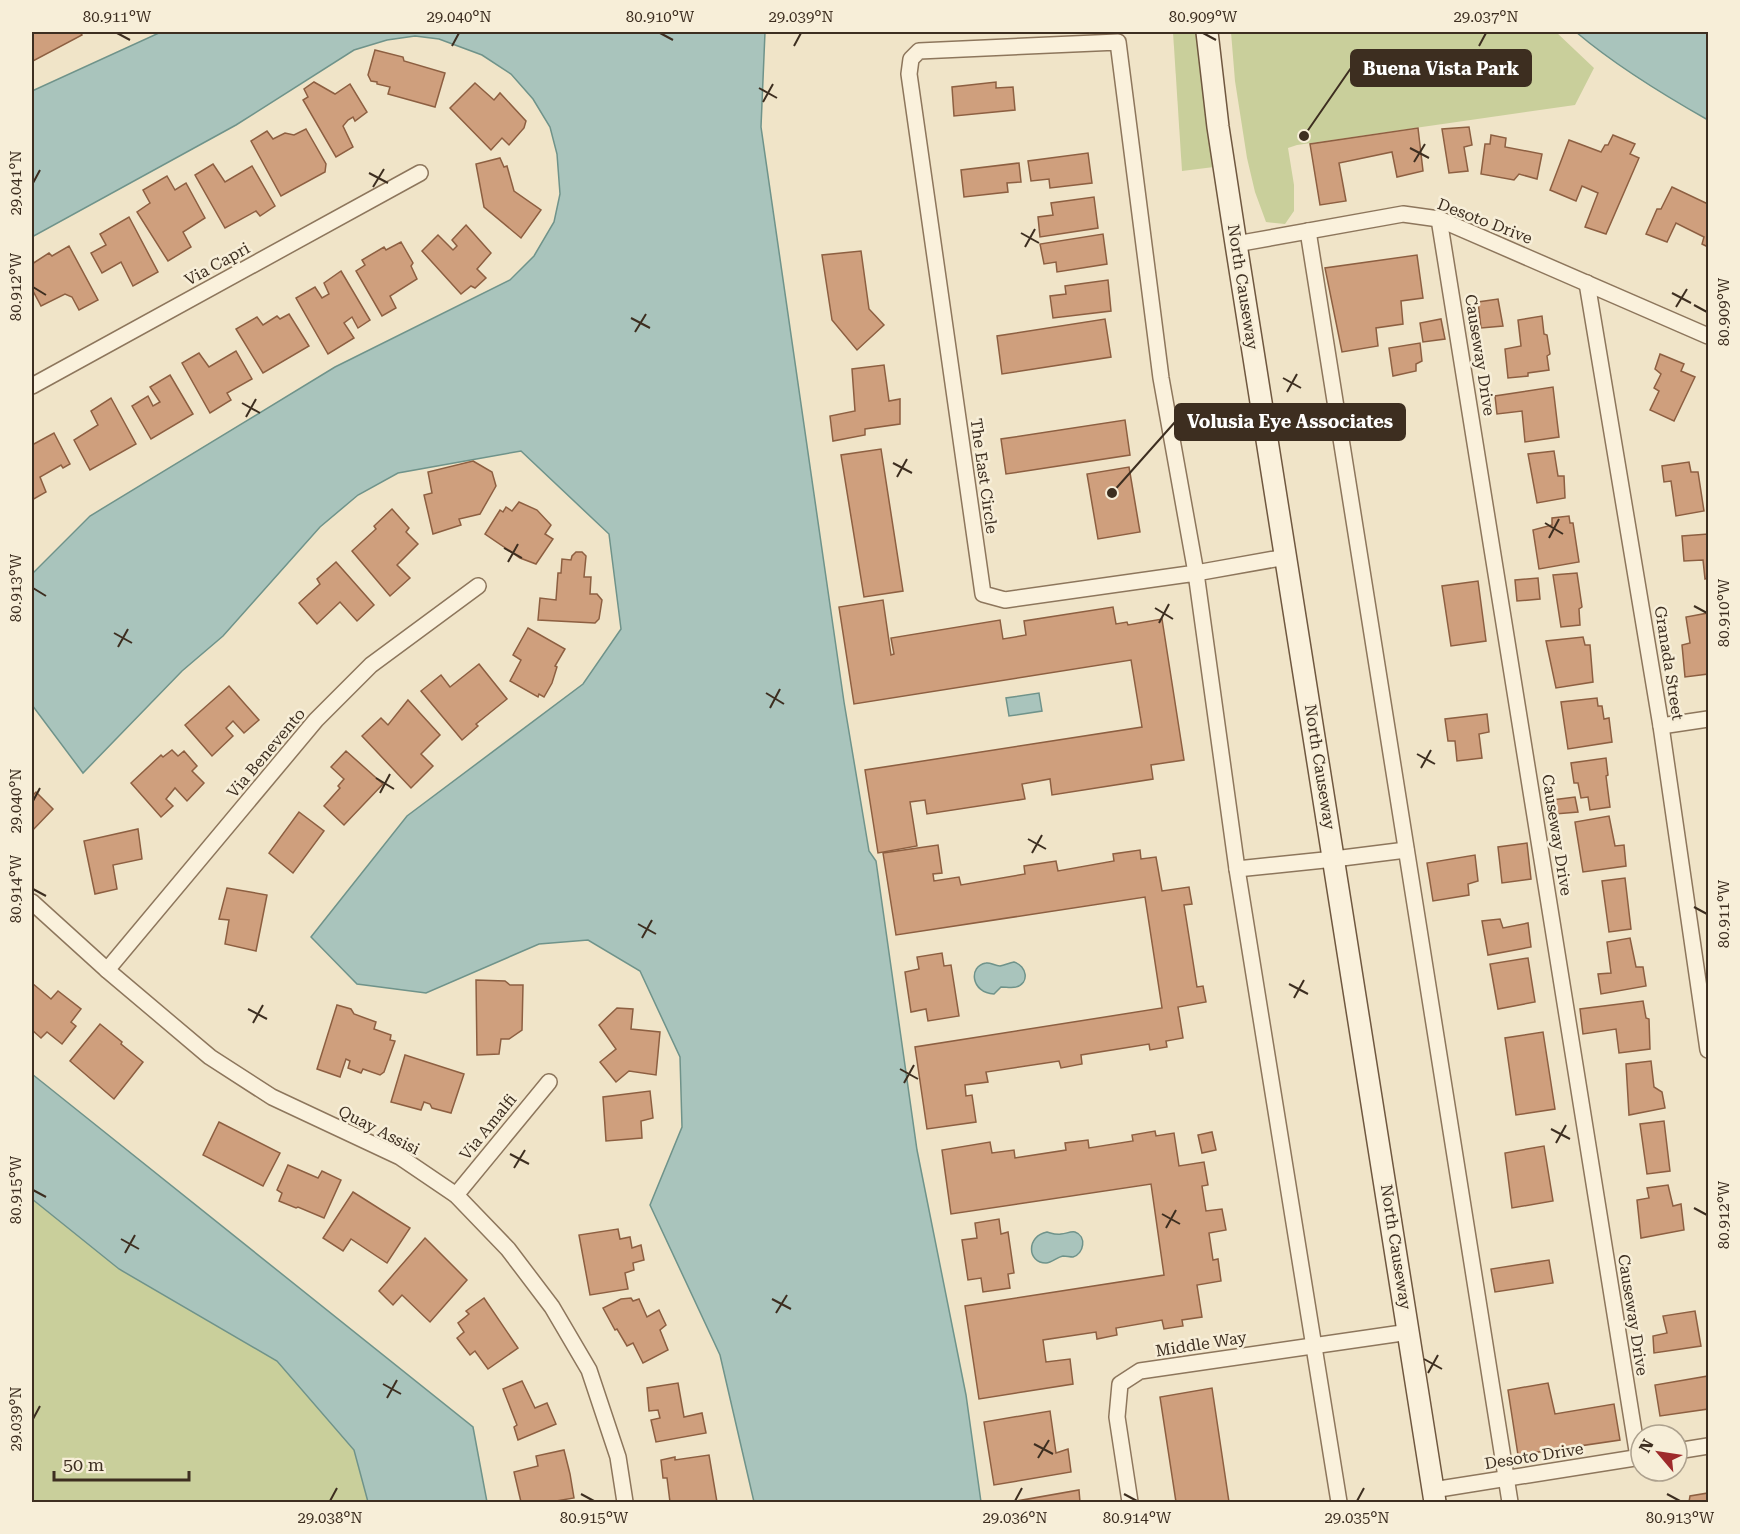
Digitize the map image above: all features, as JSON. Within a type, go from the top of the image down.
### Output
[{"type":"main road","name":"North Causeway","points":[[1207,32],[1218,127],[1236,244],[1434,1496]]},
{"type":"street","name":"The East Circle","points":[[1196,573],[1161,378],[1118,42],[919,51],[911,59],[909,74],[983,594],[1005,600],[1196,573],[1286,557]]},
{"type":"street","name":"Via Capri","points":[[32,386],[420,173]]},
{"type":"street","name":"Desoto Drive","points":[[1236,244],[1403,214],[1439,219],[1708,336]]},
{"type":"street","name":"Causeway Drive","points":[[1439,219],[1634,1423]]},
{"type":"street","points":[[1308,231],[1510,1503]]},
{"type":"street","name":"Granada Street","points":[[1587,283],[1702,956],[1708,1050]]},
{"type":"street","points":[[1196,573],[1237,869],[1340,1503]]},
{"type":"street","name":"Via Benevento","points":[[107,970],[316,720],[371,665],[478,586]]},
{"type":"street","points":[[1661,726],[1708,719]]},
{"type":"street","points":[[1237,869],[1334,860],[1406,850]]},
{"type":"street","name":"Quay Assisi","points":[[32,902],[107,970],[210,1057],[263,1091],[400,1158],[456,1195],[508,1249],[552,1307],[589,1370],[618,1456],[625,1503]]},
{"type":"street","name":"Via Amalfi","points":[[456,1195],[549,1082]]},
{"type":"street","name":"Middle Way","points":[[1130,1503],[1117,1417],[1120,1384],[1140,1371],[1409,1332]]},
{"type":"street","points":[[1689,1449],[1708,1446]]},
{"type":"street","name":"Desoto Drive","points":[[1434,1496],[1506,1478],[1629,1459]]},
{"type":"green space","points":[[1173,32],[1197,32],[1214,167],[1182,171]]},
{"type":"green space","points":[[1231,32],[1556,32],[1594,68],[1575,105],[1288,148],[1294,185],[1294,211],[1285,224],[1266,222],[1255,192],[1247,158],[1235,81]]},
{"type":"green space","points":[[32,1199],[119,1269],[277,1361],[354,1450],[368,1502],[32,1502]]},
{"type":"water","points":[[161,32],[765,32],[761,127],[844,702],[869,851],[876,861],[917,1150],[966,1395],[981,1502],[754,1502],[720,1355],[650,1205],[682,1127],[680,1057],[640,971],[588,940],[539,944],[426,993],[357,984],[311,937],[407,816],[583,684],[621,629],[609,534],[521,451],[398,473],[358,495],[320,527],[223,636],[182,671],[83,773],[32,705],[32,574],[90,516],[335,367],[510,280],[534,256],[554,222],[560,194],[557,154],[550,127],[533,99],[511,74],[482,55],[439,39],[415,36],[387,40],[354,50],[236,125],[32,237],[32,91]]},
{"type":"water","points":[[1576,32],[1708,32],[1708,120],[1640,79]]},
{"type":"water","points":[[1039,693],[1042,711],[1009,716],[1006,698]]},
{"type":"water","points":[[1014,962],[1024,971],[1025,978],[1020,985],[1001,987],[994,994],[986,993],[977,985],[975,974],[980,965],[988,963],[1000,966]]},
{"type":"water","points":[[32,1074],[473,1427],[487,1502],[368,1502],[354,1450],[277,1361],[119,1269],[32,1199]]},
{"type":"water","points":[[1047,1232],[1063,1234],[1075,1232],[1083,1241],[1082,1249],[1073,1257],[1063,1256],[1048,1263],[1040,1262],[1032,1254],[1032,1244],[1040,1234]]},
{"type":"building","points":[[32,32],[80,32],[82,35],[33,61]]},
{"type":"building","points":[[375,50],[403,57],[404,61],[445,73],[435,107],[388,94],[390,87],[371,81],[368,75]]},
{"type":"building","points":[[314,82],[335,94],[350,84],[367,112],[355,121],[353,117],[343,126],[353,147],[336,157],[303,100],[308,97],[304,89]]},
{"type":"building","points":[[996,82],[996,88],[1013,87],[1015,110],[954,116],[952,87]]},
{"type":"building","points":[[475,83],[494,100],[500,93],[526,121],[524,128],[509,145],[502,138],[491,150],[450,108]]},
{"type":"building","points":[[1469,127],[1472,145],[1464,147],[1468,171],[1449,173],[1442,129]]},
{"type":"building","points":[[1418,128],[1423,171],[1397,177],[1392,152],[1339,163],[1346,201],[1320,205],[1310,144]]},
{"type":"building","points":[[306,129],[326,164],[325,172],[281,196],[251,141],[267,131],[273,139],[285,133],[294,135]]},
{"type":"building","points":[[1491,135],[1506,138],[1505,147],[1542,154],[1537,179],[1519,174],[1514,180],[1481,174],[1485,144],[1490,144]]},
{"type":"building","points":[[1613,135],[1635,144],[1630,154],[1639,158],[1606,234],[1585,227],[1598,193],[1582,186],[1576,201],[1550,190],[1569,140],[1601,152]]},
{"type":"building","points":[[1088,153],[1092,183],[1050,188],[1049,179],[1031,181],[1028,161]]},
{"type":"building","points":[[500,158],[504,167],[507,166],[514,191],[541,210],[521,238],[484,207],[476,164]]},
{"type":"building","points":[[1019,163],[1021,182],[1007,183],[1008,192],[964,197],[961,170]]},
{"type":"building","points":[[213,164],[225,182],[252,166],[275,206],[260,216],[256,211],[225,228],[195,175]]},
{"type":"building","points":[[167,176],[175,190],[186,183],[205,218],[183,232],[191,247],[168,261],[137,212],[150,203],[143,190]]},
{"type":"building","points":[[1672,187],[1708,204],[1708,247],[1702,244],[1704,237],[1676,223],[1667,242],[1646,234],[1657,209],[1661,209]]},
{"type":"building","points":[[1094,197],[1098,228],[1040,237],[1038,217],[1053,215],[1051,203]]},
{"type":"building","points":[[129,217],[158,272],[133,286],[121,262],[102,273],[91,253],[106,245],[100,234]]},
{"type":"building","points":[[466,225],[491,253],[477,269],[486,278],[475,288],[471,286],[461,294],[422,251],[438,235],[453,250],[457,246],[452,240]]},
{"type":"building","points":[[1103,234],[1107,264],[1057,272],[1056,262],[1044,264],[1040,244]]},
{"type":"building","points":[[401,242],[413,263],[411,266],[417,279],[390,296],[396,308],[382,316],[356,271],[365,265],[362,260],[384,247],[386,250]]},
{"type":"building","points":[[69,246],[98,300],[79,310],[72,297],[65,294],[41,306],[32,289],[32,264],[49,253],[52,256]]},
{"type":"building","points":[[861,251],[869,309],[884,325],[857,350],[832,320],[822,255]]},
{"type":"building","points":[[1417,255],[1423,298],[1401,301],[1403,324],[1376,328],[1378,346],[1342,352],[1325,268]]},
{"type":"building","points":[[341,271],[370,320],[358,328],[352,317],[344,323],[354,338],[328,354],[296,298],[315,287],[322,298],[329,294],[324,283]]},
{"type":"building","points":[[1108,280],[1111,311],[1053,318],[1050,296],[1066,294],[1065,286]]},
{"type":"building","points":[[1498,299],[1503,326],[1481,328],[1478,302]]},
{"type":"building","points":[[289,314],[309,346],[263,373],[236,329],[257,317],[263,325],[277,316],[280,319]]},
{"type":"building","points":[[1542,316],[1550,354],[1547,356],[1549,370],[1528,373],[1528,376],[1508,378],[1505,349],[1521,346],[1518,320]]},
{"type":"building","points":[[1105,319],[1111,357],[1002,374],[997,336]]},
{"type":"building","points":[[1441,319],[1445,339],[1423,342],[1420,323]]},
{"type":"building","points":[[1420,343],[1422,361],[1416,364],[1416,371],[1393,376],[1389,348]]},
{"type":"building","points":[[236,351],[252,379],[227,393],[231,400],[210,413],[182,363],[199,353],[209,367]]},
{"type":"building","points":[[1660,354],[1684,364],[1681,371],[1695,377],[1674,421],[1650,410],[1659,391],[1654,388],[1661,374],[1655,369]]},
{"type":"building","points":[[884,365],[889,401],[900,399],[900,424],[865,429],[865,435],[833,441],[830,416],[855,411],[852,369]]},
{"type":"building","points":[[170,375],[193,414],[151,439],[132,406],[148,396],[153,406],[160,402],[150,387]]},
{"type":"building","points":[[1553,387],[1559,437],[1525,442],[1522,411],[1497,414],[1495,396]]},
{"type":"building","points":[[111,398],[136,444],[90,470],[74,440],[98,425],[91,411]]},
{"type":"building","points":[[1125,420],[1130,455],[1006,474],[1001,439]]},
{"type":"building","points":[[54,433],[70,464],[63,468],[61,465],[40,477],[46,492],[32,500],[32,445]]},
{"type":"building","points":[[881,449],[903,591],[864,597],[841,455]]},
{"type":"building","points":[[1554,451],[1558,476],[1564,476],[1565,498],[1537,503],[1528,454]]},
{"type":"building","points":[[473,461],[492,472],[496,486],[480,514],[459,519],[461,525],[433,534],[424,495],[432,493],[428,472]]},
{"type":"building","points":[[1689,462],[1691,472],[1698,472],[1704,511],[1676,516],[1671,481],[1664,482],[1662,466]]},
{"type":"building","points":[[1129,467],[1140,532],[1098,539],[1087,474]]},
{"type":"building","points":[[519,502],[537,510],[551,525],[545,534],[553,539],[536,564],[520,558],[485,534],[500,510],[503,512],[506,507],[512,511]]},
{"type":"building","points":[[392,509],[409,528],[406,532],[418,544],[397,565],[410,578],[390,596],[352,551],[376,529],[374,526]]},
{"type":"building","points":[[1569,516],[1570,523],[1573,523],[1579,562],[1539,569],[1533,530],[1552,525],[1552,518]]},
{"type":"building","points":[[1708,534],[1708,578],[1705,579],[1703,560],[1684,561],[1682,536]]},
{"type":"building","points":[[576,552],[582,552],[586,556],[584,577],[591,577],[590,594],[597,594],[602,600],[599,619],[595,623],[538,620],[540,598],[556,600],[558,573],[561,573],[562,559],[571,560]]},
{"type":"building","points":[[336,562],[374,605],[357,621],[340,602],[317,624],[299,603],[320,584],[317,579]]},
{"type":"building","points":[[1577,573],[1582,607],[1579,609],[1580,625],[1561,627],[1553,575]]},
{"type":"building","points":[[1538,578],[1540,599],[1517,601],[1515,580]]},
{"type":"building","points":[[1478,581],[1486,641],[1451,646],[1442,586]]},
{"type":"building","points":[[883,600],[891,655],[894,654],[891,638],[1000,620],[1003,639],[1026,635],[1024,621],[1113,607],[1116,624],[1127,622],[1128,625],[1162,619],[1184,760],[1151,765],[1153,779],[1052,795],[1050,779],[1022,784],[1025,799],[927,814],[925,800],[910,802],[917,846],[878,853],[865,770],[1142,727],[1131,660],[854,704],[839,607]]},
{"type":"building","points":[[1708,613],[1708,674],[1685,677],[1682,645],[1690,643],[1686,617]]},
{"type":"building","points":[[528,628],[565,649],[555,666],[557,667],[552,683],[544,697],[539,694],[538,697],[510,681],[521,660],[513,655]]},
{"type":"building","points":[[1583,637],[1585,645],[1590,645],[1593,682],[1556,688],[1546,641]]},
{"type":"building","points":[[479,664],[507,699],[476,724],[478,726],[462,740],[421,691],[441,675],[450,687]]},
{"type":"building","points":[[229,686],[259,720],[244,733],[233,721],[226,728],[233,736],[212,756],[185,725]]},
{"type":"building","points":[[1597,698],[1598,706],[1602,706],[1604,719],[1609,718],[1612,742],[1568,749],[1561,702]]},
{"type":"building","points":[[408,700],[440,735],[421,754],[433,766],[411,788],[362,736],[381,718],[388,725]]},
{"type":"building","points":[[1487,714],[1489,732],[1479,734],[1482,758],[1457,761],[1455,741],[1448,741],[1445,719]]},
{"type":"building","points":[[172,750],[178,756],[184,751],[197,766],[192,771],[204,783],[187,801],[175,788],[166,799],[173,806],[161,817],[131,783],[161,755],[163,757]]},
{"type":"building","points":[[346,751],[383,784],[344,825],[324,806],[340,788],[338,786],[344,779],[331,767]]},
{"type":"building","points":[[1606,758],[1610,807],[1590,810],[1588,797],[1581,798],[1578,783],[1574,783],[1571,763]]},
{"type":"building","points":[[36,792],[53,809],[32,831],[32,796]]},
{"type":"building","points":[[1575,797],[1578,812],[1555,814],[1552,800]]},
{"type":"building","points":[[299,812],[324,831],[293,873],[269,853]]},
{"type":"building","points":[[1609,816],[1615,846],[1624,845],[1626,866],[1583,872],[1575,822]]},
{"type":"building","points":[[138,829],[142,859],[113,865],[117,889],[95,894],[84,841]]},
{"type":"building","points":[[1527,843],[1531,879],[1502,883],[1498,847]]},
{"type":"building","points":[[938,845],[942,873],[933,874],[934,881],[959,877],[961,885],[1025,874],[1024,866],[1056,861],[1058,871],[1114,861],[1113,854],[1140,850],[1141,859],[1156,857],[1162,891],[1189,887],[1192,904],[1184,905],[1197,987],[1203,986],[1206,1002],[1178,1007],[1183,1038],[1166,1041],[1167,1047],[1150,1050],[1149,1044],[1081,1055],[1082,1064],[1061,1068],[1059,1061],[986,1072],[988,1082],[965,1085],[966,1096],[972,1095],[976,1122],[927,1129],[915,1047],[1162,1008],[1145,897],[896,935],[883,853]]},
{"type":"building","points":[[1475,855],[1478,881],[1468,884],[1469,895],[1433,901],[1427,863]]},
{"type":"building","points":[[1625,878],[1631,929],[1609,932],[1602,881]]},
{"type":"building","points":[[227,888],[267,895],[256,951],[225,944],[229,920],[219,919]]},
{"type":"building","points":[[1500,919],[1503,928],[1528,923],[1531,947],[1488,955],[1482,921]]},
{"type":"building","points":[[1630,938],[1636,967],[1643,967],[1646,986],[1601,994],[1598,974],[1611,973],[1607,942]]},
{"type":"building","points":[[942,953],[944,966],[951,965],[959,1016],[928,1021],[926,1009],[911,1012],[905,972],[919,969],[917,957]]},
{"type":"building","points":[[1528,958],[1535,1002],[1498,1009],[1490,964]]},
{"type":"building","points":[[476,980],[505,981],[510,985],[523,985],[522,1030],[509,1039],[501,1039],[499,1054],[477,1055]]},
{"type":"building","points":[[32,983],[51,999],[58,991],[81,1009],[71,1022],[76,1026],[62,1044],[47,1032],[41,1038],[32,1030]]},
{"type":"building","points":[[1643,1001],[1646,1018],[1649,1019],[1650,1049],[1619,1053],[1616,1029],[1583,1034],[1580,1009]]},
{"type":"building","points":[[337,1005],[351,1009],[354,1014],[376,1022],[374,1029],[391,1035],[390,1040],[395,1041],[384,1072],[380,1075],[363,1069],[361,1073],[348,1068],[350,1061],[346,1059],[340,1077],[317,1069]]},
{"type":"building","points":[[617,1008],[633,1009],[631,1029],[660,1032],[656,1075],[629,1071],[616,1082],[600,1062],[616,1049],[599,1025]]},
{"type":"building","points":[[100,1024],[143,1062],[114,1099],[70,1061]]},
{"type":"building","points":[[1543,1032],[1555,1109],[1516,1115],[1505,1038]]},
{"type":"building","points":[[405,1055],[464,1074],[451,1113],[432,1108],[430,1104],[424,1102],[421,1110],[391,1102]]},
{"type":"building","points":[[1651,1061],[1654,1087],[1662,1092],[1665,1108],[1629,1115],[1626,1064]]},
{"type":"building","points":[[650,1091],[653,1118],[641,1121],[642,1138],[606,1141],[603,1097]]},
{"type":"building","points":[[1664,1121],[1670,1171],[1647,1174],[1640,1124]]},
{"type":"building","points":[[219,1122],[280,1153],[263,1186],[203,1155]]},
{"type":"building","points":[[1155,1131],[1156,1136],[1174,1133],[1179,1166],[1204,1162],[1208,1185],[1202,1186],[1206,1211],[1222,1209],[1226,1230],[1209,1233],[1213,1260],[1218,1259],[1221,1281],[1197,1285],[1202,1317],[1182,1320],[1183,1326],[1164,1329],[1162,1320],[1116,1328],[1117,1335],[1097,1339],[1096,1332],[1043,1340],[1046,1362],[1070,1359],[1073,1384],[979,1399],[965,1306],[1164,1275],[1151,1184],[951,1214],[942,1150],[990,1142],[992,1153],[1014,1150],[1015,1158],[1066,1150],[1065,1143],[1088,1140],[1089,1148],[1133,1141],[1132,1135]]},
{"type":"building","points":[[1212,1132],[1216,1150],[1202,1153],[1198,1135]]},
{"type":"building","points":[[1544,1146],[1553,1201],[1512,1208],[1505,1153]]},
{"type":"building","points":[[288,1165],[318,1178],[322,1171],[341,1180],[324,1218],[279,1201],[282,1193],[277,1190]]},
{"type":"building","points":[[1668,1185],[1673,1206],[1681,1204],[1684,1230],[1641,1238],[1637,1200],[1649,1198],[1647,1188]]},
{"type":"building","points":[[353,1192],[410,1228],[387,1263],[351,1239],[343,1251],[323,1238]]},
{"type":"building","points":[[999,1219],[1001,1234],[1008,1232],[1014,1273],[1008,1274],[1010,1288],[983,1292],[981,1278],[968,1280],[962,1240],[977,1238],[975,1223]]},
{"type":"building","points":[[618,1229],[620,1239],[630,1237],[632,1248],[641,1245],[644,1260],[633,1263],[634,1270],[625,1273],[628,1289],[590,1295],[579,1235]]},
{"type":"building","points":[[425,1238],[467,1280],[430,1322],[402,1295],[393,1305],[379,1291]]},
{"type":"building","points":[[1549,1260],[1553,1283],[1495,1292],[1491,1269]]},
{"type":"building","points":[[484,1298],[518,1348],[488,1369],[475,1351],[470,1355],[457,1338],[464,1332],[458,1323],[469,1314],[466,1311]]},
{"type":"building","points":[[631,1298],[633,1301],[639,1299],[647,1317],[659,1310],[666,1325],[660,1330],[668,1350],[643,1363],[633,1343],[627,1346],[603,1308],[621,1299]]},
{"type":"building","points":[[1695,1311],[1701,1346],[1654,1353],[1653,1336],[1667,1333],[1663,1316]]},
{"type":"building","points":[[1708,1376],[1708,1409],[1660,1416],[1655,1385]]},
{"type":"building","points":[[522,1381],[535,1408],[547,1403],[556,1424],[518,1440],[514,1427],[517,1425],[503,1389]]},
{"type":"building","points":[[678,1383],[684,1417],[702,1413],[706,1433],[656,1442],[651,1420],[660,1418],[658,1410],[649,1411],[647,1388]]},
{"type":"building","points":[[1548,1383],[1555,1414],[1614,1404],[1620,1440],[1518,1455],[1508,1390]]},
{"type":"building","points":[[1212,1388],[1229,1502],[1176,1502],[1160,1397]]},
{"type":"building","points":[[1050,1411],[1056,1453],[1068,1449],[1071,1472],[994,1485],[984,1422]]},
{"type":"building","points":[[564,1450],[574,1498],[550,1502],[521,1502],[514,1472],[538,1466],[536,1456]]},
{"type":"building","points":[[709,1455],[717,1502],[670,1502],[667,1478],[663,1478],[661,1460]]},
{"type":"building","points":[[1079,1490],[1080,1502],[1011,1502]]},
{"type":"building","points":[[1708,1493],[1708,1502],[1689,1502],[1690,1496]]},
{"type":"place","name":"Buena Vista Park","points":[[1304,136]]},
{"type":"place","name":"Volusia Eye Associates","points":[[1112,493]]}]
